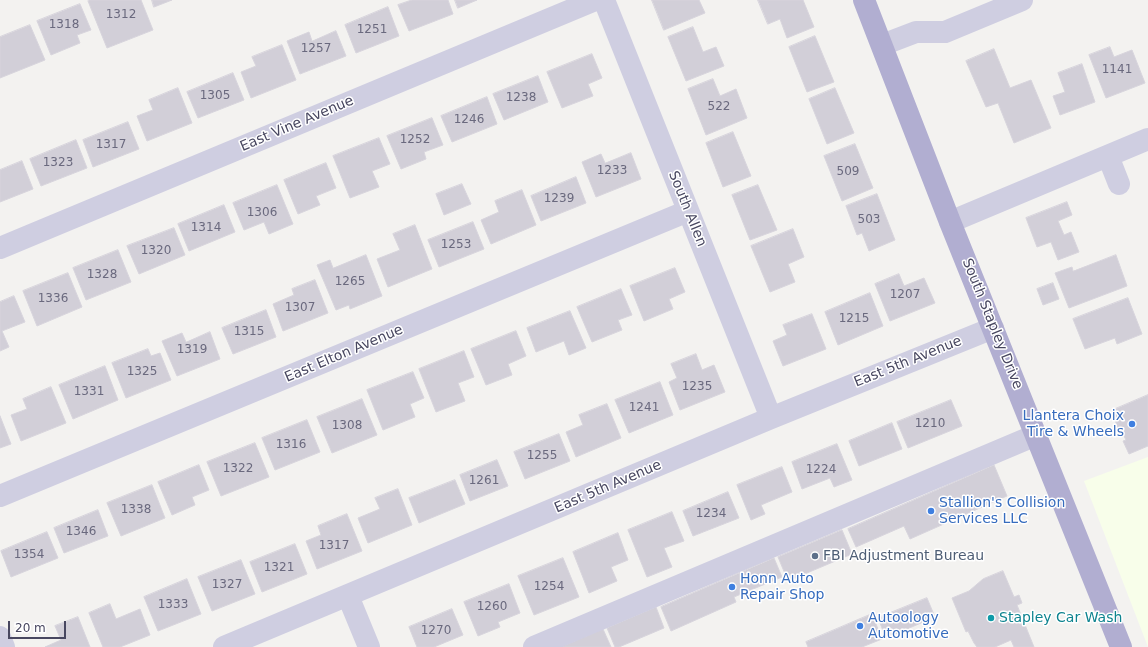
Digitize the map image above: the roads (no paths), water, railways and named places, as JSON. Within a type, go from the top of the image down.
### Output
[{"type":"main road","name":"South Stapley Drive","points":[[864,0],[950,222],[1121,647]]},
{"type":"street","name":"East Vine Avenue","points":[[0,248],[594,0]]},
{"type":"street","name":"South Allen","points":[[604,0],[771,418]]},
{"type":"street","points":[[882,45],[916,32],[945,32],[1022,0]]},
{"type":"street","points":[[950,222],[1148,140]]},
{"type":"street","points":[[1108,156],[1119,184]]},
{"type":"street","name":"East Elton Avenue","points":[[0,496],[688,211]]},
{"type":"street","name":"East 5th Avenue","points":[[224,647],[771,418],[993,328]]},
{"type":"street","points":[[534,647],[1036,435]]},
{"type":"street","points":[[348,596],[369,647]]},
{"type":"street","points":[[0,638],[4,647]]},
{"type":"place","name":"Llantera Choix Tire & Wheels","points":[[1132,424]]},
{"type":"place","name":"Stallion's Collision Services LLC","points":[[931,511]]},
{"type":"place","name":"FBI Adjustment Bureau","points":[[815,556]]},
{"type":"place","name":"Honn Auto Repair Shop","points":[[732,587]]},
{"type":"place","name":"Stapley Car Wash","points":[[991,618]]},
{"type":"place","name":"Autoology Automotive","points":[[860,626]]}]
